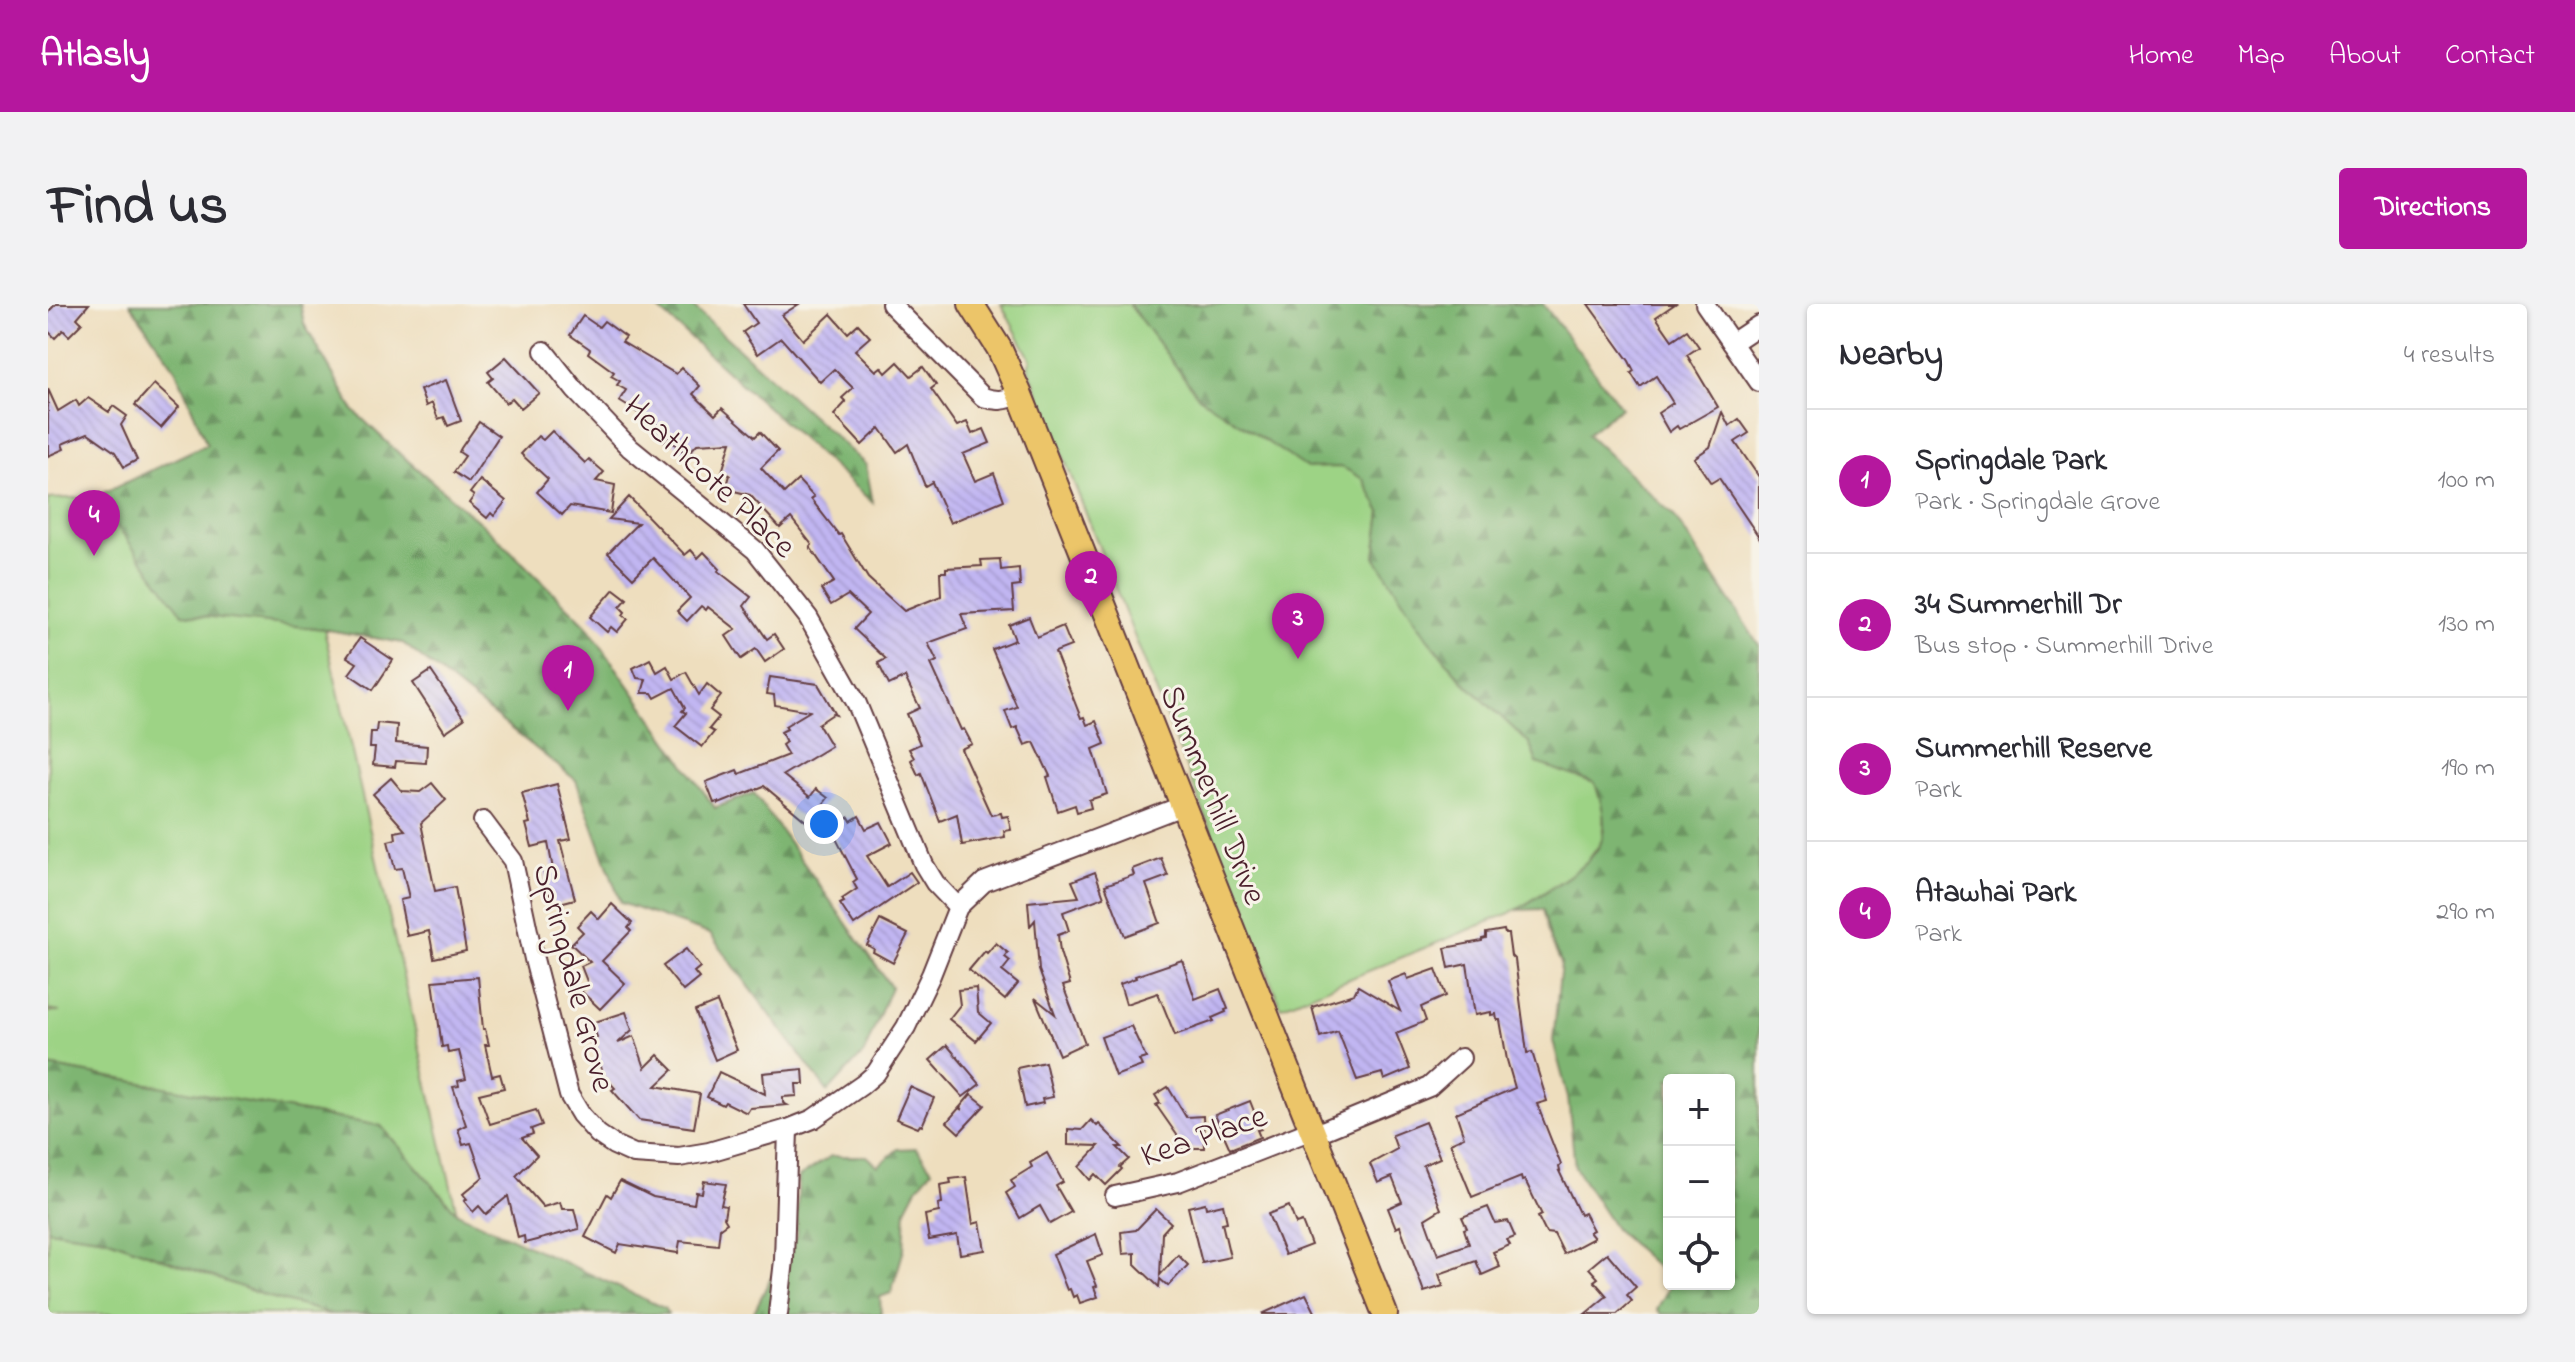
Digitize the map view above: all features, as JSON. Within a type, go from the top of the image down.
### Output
[{"type":"main road","name":"Summerhill Drive","points":[[971,304],[999,348],[1020,395],[1385,1314]]},
{"type":"street","points":[[891,304],[983,397],[994,401],[1020,395]]},
{"type":"street","points":[[1705,304],[1759,382]]},
{"type":"street","points":[[1732,343],[1759,325]]},
{"type":"street","name":"Heathcote Place","points":[[544,351],[575,390],[630,448],[755,550],[808,617],[857,704],[924,865],[935,883],[958,907]]},
{"type":"street","name":"Springdale Grove","points":[[483,821],[513,861],[569,1095],[598,1134],[634,1154],[679,1157],[709,1152],[813,1119],[839,1103],[876,1073],[906,1027],[958,907],[984,882],[1182,806]]},
{"type":"street","name":"Kea Place","points":[[1115,1196],[1178,1182],[1429,1087],[1461,1058]]},
{"type":"street","points":[[778,1314],[784,1260],[788,1129]]},
{"type":"green space","points":[[130,304],[300,304],[304,324],[354,411],[492,533],[586,625],[715,808],[754,793],[891,987],[828,1092],[710,934],[621,903],[576,780],[403,643],[324,629],[457,1213],[381,1126],[48,1066],[48,1012],[60,1012],[48,1010],[48,499],[95,497],[207,444],[176,370]]},
{"type":"green space","points":[[130,304],[300,304],[304,324],[354,411],[492,533],[586,625],[715,808],[754,793],[891,987],[864,1053],[828,1092],[710,934],[621,903],[576,780],[403,643],[323,629],[183,614],[95,497],[207,444],[176,370]]},
{"type":"green space","points":[[653,304],[690,304],[866,465],[873,503]]},
{"type":"green space","points":[[1001,304],[1129,304],[1199,397],[1307,467],[1342,467],[1363,479],[1381,512],[1375,557],[1504,717],[1530,744],[1537,763],[1595,783],[1604,812],[1602,841],[1584,866],[1517,910],[1281,1007],[1028,367],[1031,360]]},
{"type":"green space","points":[[1129,304],[1543,304],[1621,407],[1587,434],[1674,516],[1759,645],[1759,1314],[1661,1314],[1657,1309],[1668,1290],[1735,1290],[1735,1074],[1663,1074],[1663,1273],[1615,1229],[1575,1168],[1568,1097],[1553,1041],[1561,963],[1551,941],[1543,909],[1517,910],[1566,879],[1598,849],[1604,818],[1595,783],[1537,763],[1530,744],[1461,679],[1427,638],[1375,557],[1381,512],[1363,479],[1342,467],[1307,468],[1199,397]]},
{"type":"green space","points":[[48,1066],[381,1126],[457,1213],[664,1308],[668,1314],[332,1314],[266,1296],[106,1238],[48,1230]]},
{"type":"green space","points":[[916,1148],[932,1170],[917,1188],[906,1209],[904,1249],[891,1293],[880,1297],[881,1314],[753,1314],[796,1237],[799,1177],[831,1156],[867,1156],[878,1166],[898,1149]]},
{"type":"green space","points":[[48,1230],[106,1238],[266,1296],[332,1314],[48,1314]]},
{"type":"building","points":[[56,304],[89,304],[77,318],[82,323],[69,336],[63,330],[55,338],[48,331],[48,312]]},
{"type":"building","points":[[743,304],[799,304],[782,315],[803,340],[831,314],[848,333],[858,324],[870,337],[855,350],[876,371],[881,367],[886,373],[898,362],[911,376],[923,367],[936,385],[931,389],[957,426],[967,422],[972,434],[984,429],[990,443],[963,454],[975,481],[994,473],[1004,500],[950,523],[932,482],[925,486],[908,444],[897,452],[880,428],[862,445],[834,415],[846,402],[842,398],[853,388],[834,369],[820,382],[781,338],[758,354],[743,332],[756,323]]},
{"type":"building","points":[[1588,304],[1675,304],[1656,317],[1672,340],[1687,330],[1699,347],[1687,355],[1718,407],[1669,432],[1658,413],[1673,403],[1656,376],[1640,387],[1631,373],[1634,371],[1629,361]]},
{"type":"building","points":[[583,316],[599,327],[604,321],[626,337],[622,342],[676,374],[682,368],[700,386],[693,394],[715,415],[722,408],[755,437],[760,432],[778,451],[761,468],[784,493],[798,480],[841,534],[868,578],[904,611],[941,596],[940,572],[946,572],[946,568],[982,566],[981,560],[1000,559],[1001,570],[1019,568],[1020,586],[1012,587],[1014,611],[961,614],[967,629],[928,643],[937,661],[931,664],[961,730],[964,729],[972,744],[961,749],[991,815],[1001,813],[1002,817],[1008,816],[1011,830],[1004,831],[1005,837],[962,845],[957,814],[940,821],[921,773],[918,775],[911,760],[914,758],[909,749],[920,744],[907,714],[920,708],[905,677],[889,685],[878,663],[886,659],[854,629],[868,614],[848,595],[831,605],[821,589],[834,582],[791,518],[780,528],[750,495],[726,489],[730,475],[722,472],[731,442],[697,444],[687,455],[652,429],[656,424],[619,401],[626,390],[617,385],[620,381],[611,376],[614,372],[570,335]]},
{"type":"building","points":[[506,357],[539,393],[521,408],[512,398],[506,403],[488,382],[493,378],[488,372]]},
{"type":"building","points":[[446,380],[461,421],[448,426],[444,417],[438,419],[432,403],[426,406],[420,390]]},
{"type":"building","points":[[154,384],[179,407],[161,428],[135,405]]},
{"type":"building","points":[[48,389],[58,411],[76,400],[79,406],[88,398],[109,412],[113,406],[127,416],[121,425],[137,460],[124,467],[115,452],[88,433],[62,444],[64,449],[48,456]]},
{"type":"building","points":[[1722,412],[1729,426],[1739,419],[1749,433],[1735,442],[1759,477],[1759,537],[1719,478],[1711,483],[1694,458],[1710,447]]},
{"type":"building","points":[[479,422],[499,436],[469,482],[454,472],[465,456],[459,452],[461,448]]},
{"type":"building","points":[[552,431],[585,463],[589,459],[604,472],[596,481],[615,485],[611,513],[570,506],[562,515],[537,492],[548,479],[521,454],[538,436],[543,440]]},
{"type":"building","points":[[480,480],[506,501],[494,516],[491,513],[487,518],[469,503],[474,496],[470,493]]},
{"type":"building","points":[[629,497],[685,555],[691,550],[698,558],[704,552],[720,569],[718,571],[751,597],[744,606],[767,639],[774,634],[784,649],[765,662],[756,649],[741,659],[726,636],[736,629],[708,607],[706,610],[701,606],[687,621],[677,611],[690,598],[653,558],[633,578],[608,553],[638,523],[609,519]]},
{"type":"building","points":[[614,589],[627,599],[620,607],[628,619],[617,632],[611,627],[607,632],[590,617]]},
{"type":"building","points":[[1029,617],[1037,637],[1063,626],[1071,646],[1055,652],[1081,718],[1084,717],[1087,725],[1096,721],[1105,744],[1093,749],[1107,794],[1089,800],[1091,808],[1077,812],[1075,805],[1058,811],[1047,777],[1050,776],[1034,742],[1025,745],[1017,727],[1012,729],[1005,711],[1017,707],[992,649],[1015,640],[1009,625]]},
{"type":"building","points":[[360,638],[393,660],[373,690],[349,674],[357,663],[347,657]]},
{"type":"building","points":[[650,659],[657,672],[667,666],[674,679],[686,672],[699,695],[707,684],[721,696],[710,710],[719,717],[709,729],[714,732],[702,747],[675,726],[686,713],[682,711],[685,708],[674,688],[655,698],[652,693],[642,693],[646,679],[637,678],[633,668]]},
{"type":"building","points":[[431,671],[464,719],[445,732],[413,683]]},
{"type":"building","points":[[770,677],[818,684],[836,715],[818,724],[831,746],[783,775],[810,797],[816,789],[828,798],[808,823],[764,786],[719,804],[714,803],[706,782],[737,770],[739,774],[788,755],[782,745],[786,742],[781,732],[787,729],[785,726],[810,711],[775,705],[774,695],[767,694]]},
{"type":"building","points":[[377,723],[397,725],[396,743],[427,746],[426,763],[396,761],[395,767],[373,765],[375,748],[370,748],[371,732],[376,732]]},
{"type":"building","points":[[391,778],[402,791],[420,792],[432,783],[446,800],[421,823],[435,891],[455,887],[466,951],[434,958],[429,931],[407,936],[400,900],[409,898],[402,868],[395,869],[388,841],[396,839],[395,832],[405,830],[373,794]]},
{"type":"building","points":[[557,784],[571,839],[560,841],[575,899],[552,905],[544,872],[553,869],[548,843],[532,847],[526,824],[530,823],[522,793]]},
{"type":"building","points":[[859,816],[866,829],[881,822],[892,843],[867,856],[887,887],[910,872],[917,882],[854,925],[840,904],[844,902],[842,899],[857,889],[853,882],[857,879],[830,827],[849,817],[851,821]]},
{"type":"building","points":[[1161,858],[1168,876],[1146,884],[1160,923],[1125,936],[1105,885],[1134,875],[1132,869]]},
{"type":"building","points":[[1095,872],[1104,897],[1063,912],[1069,931],[1058,935],[1070,984],[1063,986],[1085,1043],[1059,1055],[1035,998],[1055,1014],[1039,970],[1035,920],[1030,926],[1028,902],[1079,897],[1072,881]]},
{"type":"building","points":[[612,904],[632,923],[628,928],[631,931],[602,961],[625,983],[600,1009],[581,991],[588,984],[581,966],[590,962],[571,944],[583,932],[577,926],[591,911],[599,919]]},
{"type":"building","points":[[880,920],[908,934],[893,963],[867,945]]},
{"type":"building","points":[[1504,930],[1515,960],[1527,1053],[1532,1052],[1547,1101],[1537,1104],[1561,1165],[1559,1171],[1580,1215],[1584,1213],[1593,1230],[1589,1232],[1594,1238],[1564,1254],[1554,1234],[1546,1233],[1538,1217],[1542,1215],[1525,1180],[1522,1181],[1521,1177],[1472,1197],[1450,1143],[1464,1137],[1456,1113],[1515,1088],[1500,1020],[1491,1012],[1475,1015],[1467,964],[1449,968],[1445,948],[1482,941],[1486,933]]},
{"type":"building","points":[[996,943],[1008,953],[1005,957],[1010,961],[1002,971],[1018,984],[1005,1000],[969,970]]},
{"type":"building","points":[[686,949],[700,967],[694,972],[699,978],[683,991],[663,966]]},
{"type":"building","points":[[1182,960],[1195,999],[1220,989],[1228,1009],[1212,1018],[1214,1021],[1175,1035],[1158,993],[1126,1004],[1120,984]]},
{"type":"building","points":[[1436,969],[1446,996],[1421,1007],[1426,1021],[1396,1033],[1410,1069],[1384,1080],[1382,1073],[1357,1080],[1338,1031],[1320,1037],[1312,1007],[1354,994],[1358,986],[1400,1011],[1388,981],[1406,974],[1408,979]]},
{"type":"building","points":[[478,977],[483,1029],[489,1045],[485,1045],[492,1076],[500,1074],[504,1088],[479,1094],[490,1124],[536,1110],[542,1125],[531,1129],[533,1134],[522,1138],[537,1155],[516,1176],[543,1207],[560,1202],[562,1209],[574,1209],[579,1229],[525,1243],[524,1236],[518,1238],[508,1196],[486,1214],[479,1206],[473,1212],[464,1201],[467,1199],[463,1194],[483,1177],[471,1143],[463,1145],[458,1129],[466,1125],[453,1087],[459,1086],[458,1081],[466,1079],[459,1051],[448,1053],[447,1046],[442,1047],[433,981]]},
{"type":"building","points":[[976,988],[978,1012],[991,1023],[976,1041],[949,1019],[960,1005],[958,990]]},
{"type":"building","points":[[717,1002],[737,1050],[715,1060],[695,1011]]},
{"type":"building","points":[[626,1012],[632,1030],[618,1043],[634,1036],[645,1068],[658,1055],[673,1070],[656,1086],[700,1094],[694,1128],[639,1120],[612,1090],[615,1088],[604,1076],[592,1039],[597,1037],[592,1023]]},
{"type":"building","points":[[1131,1026],[1146,1058],[1139,1060],[1142,1066],[1115,1076],[1101,1037]]},
{"type":"building","points":[[947,1045],[980,1084],[963,1097],[930,1060]]},
{"type":"building","points":[[1045,1062],[1053,1097],[1025,1107],[1017,1068]]},
{"type":"building","points":[[803,1069],[804,1084],[796,1084],[797,1096],[783,1097],[783,1103],[787,1105],[750,1108],[747,1113],[707,1097],[719,1072],[765,1094],[763,1073]]},
{"type":"building","points":[[910,1087],[934,1098],[922,1126],[918,1128],[896,1119]]},
{"type":"building","points":[[1168,1087],[1186,1117],[1203,1116],[1204,1148],[1178,1148],[1177,1135],[1156,1105],[1160,1103],[1155,1095]]},
{"type":"building","points":[[971,1094],[985,1105],[959,1133],[947,1122],[959,1108],[962,1110],[960,1107]]},
{"type":"building","points":[[1250,1101],[1261,1129],[1257,1130],[1260,1137],[1230,1149],[1215,1115]]},
{"type":"building","points":[[1091,1120],[1122,1147],[1117,1147],[1129,1159],[1106,1185],[1095,1174],[1090,1180],[1079,1167],[1099,1146],[1068,1145],[1068,1129],[1082,1130]]},
{"type":"building","points":[[1425,1122],[1440,1158],[1423,1165],[1441,1209],[1425,1219],[1438,1255],[1469,1244],[1462,1217],[1488,1207],[1495,1223],[1508,1221],[1515,1237],[1507,1240],[1510,1245],[1493,1252],[1500,1267],[1482,1275],[1476,1261],[1439,1274],[1443,1286],[1424,1292],[1400,1226],[1396,1228],[1388,1208],[1402,1202],[1392,1177],[1378,1183],[1370,1164],[1397,1149],[1392,1135]]},
{"type":"building","points":[[1047,1153],[1063,1182],[1056,1186],[1071,1212],[1050,1224],[1040,1206],[1020,1218],[1006,1193],[1015,1187],[1011,1180]]},
{"type":"building","points":[[966,1177],[973,1224],[980,1222],[985,1250],[960,1254],[957,1235],[929,1240],[925,1215],[939,1212],[938,1204],[942,1203],[940,1185],[951,1183],[950,1179]]},
{"type":"building","points":[[620,1181],[653,1197],[694,1204],[696,1192],[702,1193],[704,1181],[726,1184],[721,1205],[726,1206],[724,1218],[727,1223],[720,1228],[718,1245],[680,1241],[678,1253],[620,1244],[616,1253],[585,1237],[607,1194],[611,1197]]},
{"type":"building","points":[[1205,1203],[1206,1208],[1223,1204],[1227,1222],[1222,1223],[1230,1257],[1202,1263],[1188,1207]]},
{"type":"building","points":[[1289,1206],[1296,1224],[1302,1222],[1311,1245],[1285,1255],[1268,1214]]},
{"type":"building","points":[[1156,1209],[1171,1223],[1162,1233],[1160,1275],[1178,1255],[1188,1265],[1168,1286],[1160,1279],[1159,1287],[1135,1264],[1135,1253],[1123,1254],[1121,1232],[1136,1230]]},
{"type":"building","points":[[1096,1234],[1103,1255],[1087,1261],[1098,1297],[1080,1303],[1077,1295],[1073,1297],[1070,1289],[1067,1290],[1053,1254]]},
{"type":"building","points":[[1607,1253],[1636,1287],[1627,1295],[1632,1301],[1617,1314],[1585,1314],[1607,1296],[1594,1281],[1598,1278],[1589,1268]]},
{"type":"building","points":[[1306,1294],[1316,1314],[1262,1314]]},
{"type":"place","name":"Atawhai Park","points":[[94,556]]},
{"type":"place","name":"34 Summerhill Dr","points":[[1091,617]]},
{"type":"place","name":"Summerhill Reserve","points":[[1298,659]]},
{"type":"place","name":"Springdale Park","points":[[568,711]]}]
